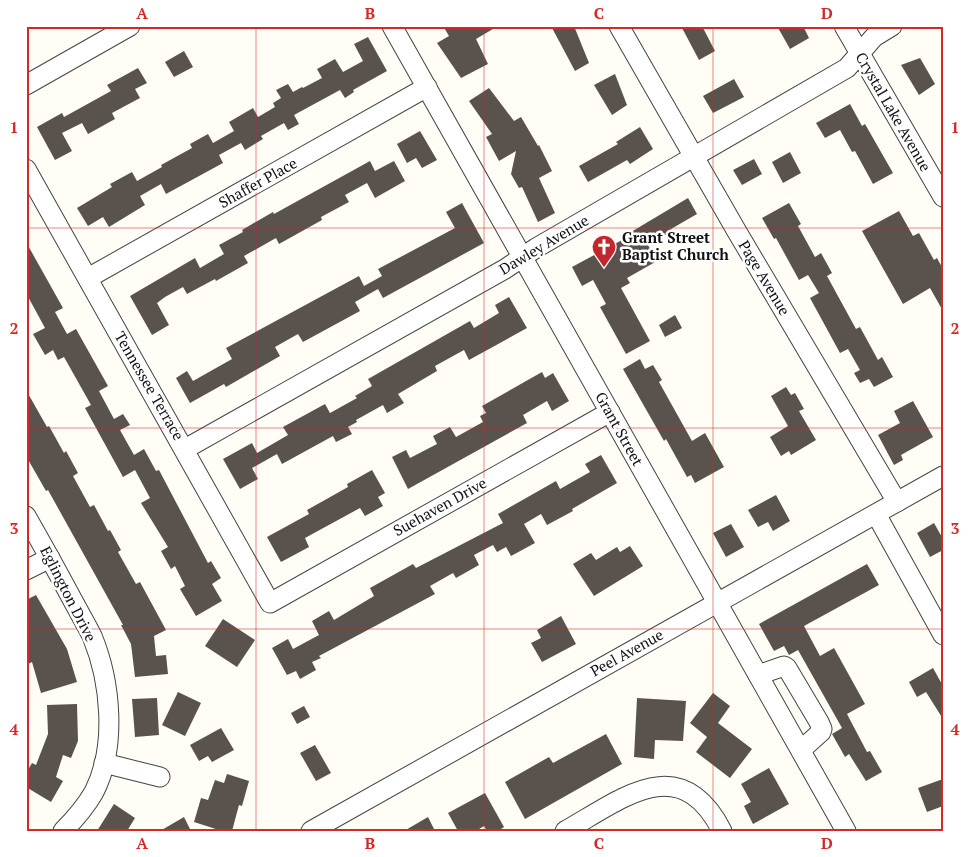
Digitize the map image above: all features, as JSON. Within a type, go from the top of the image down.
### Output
[{"type":"street","points":[[26,85],[130,26]]},
{"type":"street","name":"Grant Street","points":[[392,26],[846,831]]},
{"type":"street","name":"Page Avenue","points":[[619,26],[897,502]]},
{"type":"street","name":"Crystal Lake Avenue","points":[[844,26],[943,197]]},
{"type":"street","name":"Dawley Avenue","points":[[185,449],[505,269],[694,156],[847,68],[874,37],[892,26]]},
{"type":"street","name":"Shaffer Place","points":[[88,278],[427,87]]},
{"type":"street","name":"Tennessee Terrace","points":[[26,169],[270,603]]},
{"type":"street","name":"Suehaven Drive","points":[[270,603],[610,412]]},
{"type":"street","name":"Peel Avenue","points":[[311,831],[943,476]]},
{"type":"street","points":[[876,514],[943,634]]},
{"type":"street","name":"Eglington Drive","points":[[26,516],[92,636],[102,668],[109,732],[104,763],[94,792],[75,819],[63,831]]},
{"type":"street","points":[[26,570],[50,558]]},
{"type":"street","points":[[758,675],[784,666],[787,668],[819,722],[822,732],[801,750]]},
{"type":"street","points":[[104,763],[160,777]]},
{"type":"street","points":[[566,831],[624,798],[641,790],[656,786],[674,786],[690,791],[704,803],[722,831]]},
{"type":"building","points":[[443,26],[498,26],[476,39],[488,64],[461,78],[437,43],[449,36]]},
{"type":"building","points":[[551,26],[574,26],[589,63],[575,71]]},
{"type":"building","points":[[681,26],[702,26],[715,51],[699,60]]},
{"type":"building","points":[[777,26],[803,26],[809,38],[790,49]]},
{"type":"building","points":[[368,37],[387,71],[353,90],[354,92],[345,98],[340,90],[294,115],[299,124],[288,130],[284,123],[261,136],[263,139],[245,150],[241,143],[219,155],[223,163],[166,194],[161,184],[140,196],[145,205],[109,227],[103,217],[88,226],[77,208],[112,187],[110,184],[132,172],[137,181],[192,148],[190,144],[208,134],[213,143],[234,131],[229,122],[253,108],[258,117],[275,107],[273,103],[281,98],[276,90],[288,84],[293,92],[322,78],[317,69],[335,59],[343,72],[363,61],[354,44]]},
{"type":"building","points":[[184,51],[193,67],[174,77],[165,62]]},
{"type":"building","points":[[920,58],[935,84],[919,95],[901,65]]},
{"type":"building","points":[[138,68],[147,83],[135,89],[140,98],[112,113],[115,119],[88,134],[82,123],[62,133],[72,151],[55,160],[37,127],[62,113],[64,117],[111,91],[107,85]]},
{"type":"building","points":[[615,74],[627,105],[612,115],[594,85]]},
{"type":"building","points":[[734,79],[744,97],[713,113],[703,96]]},
{"type":"building","points":[[489,88],[514,121],[521,117],[539,145],[552,171],[539,178],[555,213],[538,222],[522,187],[519,188],[511,174],[516,151],[499,161],[486,137],[492,134],[469,101]]},
{"type":"building","points":[[850,104],[862,126],[865,124],[893,173],[873,184],[855,151],[852,152],[840,130],[825,138],[816,123]]},
{"type":"building","points":[[640,127],[653,149],[630,164],[627,160],[588,182],[579,166],[618,144],[616,142]]},
{"type":"building","points":[[420,131],[437,160],[422,168],[416,158],[407,163],[397,144]]},
{"type":"building","points":[[790,152],[801,173],[783,183],[772,162]]},
{"type":"building","points":[[754,159],[762,174],[742,185],[733,170]]},
{"type":"building","points":[[370,161],[375,171],[394,161],[405,181],[375,198],[367,183],[345,195],[349,202],[321,217],[322,220],[279,244],[276,238],[244,256],[248,263],[216,281],[215,279],[187,294],[183,287],[165,297],[157,303],[169,325],[152,335],[130,296],[195,258],[200,268],[224,254],[219,245],[243,232],[242,230]]},
{"type":"building","points":[[688,198],[697,214],[671,229],[673,231],[648,245],[657,261],[627,278],[630,283],[621,288],[650,341],[626,354],[600,307],[606,304],[593,280],[582,286],[572,267],[622,240],[621,238]]},
{"type":"building","points":[[462,203],[484,243],[383,298],[378,289],[355,302],[360,311],[303,342],[298,334],[275,347],[280,356],[226,387],[224,384],[190,403],[176,378],[187,371],[193,381],[232,359],[226,348],[359,276],[364,286],[382,276],[378,269],[455,228],[446,212]]},
{"type":"building","points":[[789,203],[801,224],[798,226],[815,257],[821,253],[832,273],[827,276],[856,329],[860,327],[878,360],[882,357],[893,377],[874,387],[869,379],[860,383],[854,373],[860,370],[848,349],[840,353],[810,298],[819,293],[808,275],[799,280],[776,238],[774,239],[762,218]]},
{"type":"building","points":[[899,211],[913,236],[919,233],[934,260],[937,258],[943,269],[943,311],[930,288],[903,304],[862,231]]},
{"type":"building","points":[[26,242],[63,308],[55,312],[67,334],[76,329],[108,386],[99,391],[114,419],[123,414],[130,425],[120,430],[134,455],[144,449],[156,471],[159,470],[208,563],[211,561],[221,578],[212,584],[222,601],[196,616],[180,589],[185,586],[175,566],[171,569],[161,551],[168,547],[141,503],[150,498],[135,470],[123,477],[85,408],[91,405],[64,357],[58,360],[53,350],[45,355],[33,334],[45,328],[26,293]]},
{"type":"building","points":[[509,297],[527,328],[469,360],[464,350],[435,366],[437,371],[398,394],[404,403],[387,413],[383,405],[356,420],[357,422],[348,427],[352,434],[336,442],[333,436],[282,464],[277,454],[252,468],[258,479],[240,489],[223,459],[252,443],[257,453],[288,435],[283,427],[325,404],[330,413],[357,398],[355,396],[372,386],[368,379],[470,321],[474,328],[499,313],[495,305]]},
{"type":"building","points":[[675,315],[682,328],[665,337],[659,325]]},
{"type":"building","points":[[640,359],[645,369],[653,365],[662,380],[659,382],[692,441],[705,433],[724,467],[695,483],[691,475],[687,477],[623,369]]},
{"type":"building","points":[[542,372],[545,378],[553,373],[569,401],[552,411],[547,401],[523,415],[527,423],[408,489],[392,457],[406,450],[410,458],[437,444],[433,436],[450,427],[456,437],[483,422],[480,416],[486,413],[482,406]]},
{"type":"building","points":[[786,387],[791,395],[795,393],[804,409],[799,411],[816,440],[791,455],[789,451],[781,456],[770,437],[788,426],[771,396]]},
{"type":"building","points":[[26,390],[64,453],[66,451],[78,473],[73,476],[90,507],[94,505],[108,531],[110,530],[121,550],[118,552],[136,584],[140,582],[166,630],[154,636],[156,656],[166,655],[168,674],[135,677],[131,644],[121,625],[123,625],[48,490],[46,491],[26,456]]},
{"type":"building","points":[[913,401],[933,437],[901,455],[903,460],[894,465],[878,435],[900,423],[894,411]]},
{"type":"building","points":[[601,455],[617,483],[547,525],[541,514],[524,524],[535,543],[511,556],[506,547],[497,552],[493,545],[474,555],[479,565],[456,578],[453,573],[430,586],[435,594],[319,656],[321,658],[312,662],[316,670],[300,679],[296,671],[287,675],[272,648],[288,639],[293,649],[319,635],[312,621],[329,611],[334,620],[374,596],[370,588],[413,564],[416,568],[503,523],[498,514],[556,481],[560,489],[590,472],[585,464]]},
{"type":"building","points":[[372,470],[385,493],[378,497],[383,506],[365,516],[360,508],[305,538],[309,547],[281,562],[267,537],[309,514],[307,510],[348,487],[347,484]]},
{"type":"building","points":[[776,495],[790,521],[773,531],[768,522],[758,527],[748,510]]},
{"type":"building","points":[[934,523],[943,539],[943,550],[930,557],[917,533]]},
{"type":"building","points":[[731,524],[744,547],[726,557],[713,533]]},
{"type":"building","points":[[630,546],[643,566],[594,596],[573,564],[591,553],[596,560],[617,547],[620,552]]},
{"type":"building","points":[[867,564],[879,585],[804,626],[820,656],[834,648],[865,704],[847,714],[867,752],[870,751],[882,772],[866,781],[849,754],[845,757],[832,734],[842,728],[798,650],[789,655],[784,646],[774,651],[759,624]]},
{"type":"building","points":[[36,595],[67,649],[77,682],[41,693],[32,662],[26,665],[26,600]]},
{"type":"building","points":[[561,616],[576,644],[542,662],[531,643],[541,638],[537,630]]},
{"type":"building","points":[[223,619],[255,640],[237,667],[205,646]]},
{"type":"building","points":[[933,668],[943,686],[943,719],[926,692],[917,697],[909,682]]},
{"type":"building","points":[[178,692],[201,703],[185,736],[162,725]]},
{"type":"building","points":[[713,693],[730,706],[718,723],[752,749],[730,778],[696,752],[707,737],[690,723]]},
{"type":"building","points":[[157,698],[159,735],[135,737],[132,699]]},
{"type":"building","points":[[637,698],[686,701],[683,741],[655,740],[654,759],[634,757]]},
{"type":"building","points":[[77,704],[78,741],[71,758],[63,755],[56,777],[63,781],[51,802],[26,787],[26,773],[32,763],[36,765],[48,734],[47,705]]},
{"type":"building","points":[[304,706],[310,717],[297,724],[291,713]]},
{"type":"building","points":[[221,728],[234,750],[212,762],[208,756],[199,761],[190,745]]},
{"type":"building","points":[[606,734],[622,764],[525,819],[505,782],[549,757],[553,763]]},
{"type":"building","points":[[315,745],[331,773],[316,781],[300,753]]},
{"type":"building","points":[[769,768],[789,804],[753,824],[744,806],[751,802],[741,784]]},
{"type":"building","points":[[227,774],[249,781],[242,806],[239,805],[232,831],[222,831],[194,822],[201,798],[208,800],[215,780],[224,783]]},
{"type":"building","points":[[943,779],[943,806],[927,812],[918,788]]},
{"type":"building","points":[[485,793],[504,827],[498,831],[487,831],[484,826],[476,831],[458,831],[448,813]]},
{"type":"building","points":[[114,804],[135,818],[127,831],[97,831]]},
{"type":"building","points":[[184,817],[191,831],[160,831]]},
{"type":"building","points":[[428,817],[435,831],[404,831]]},
{"type":"place","name":"Grant Street Baptist Church","points":[[604,268]]}]
